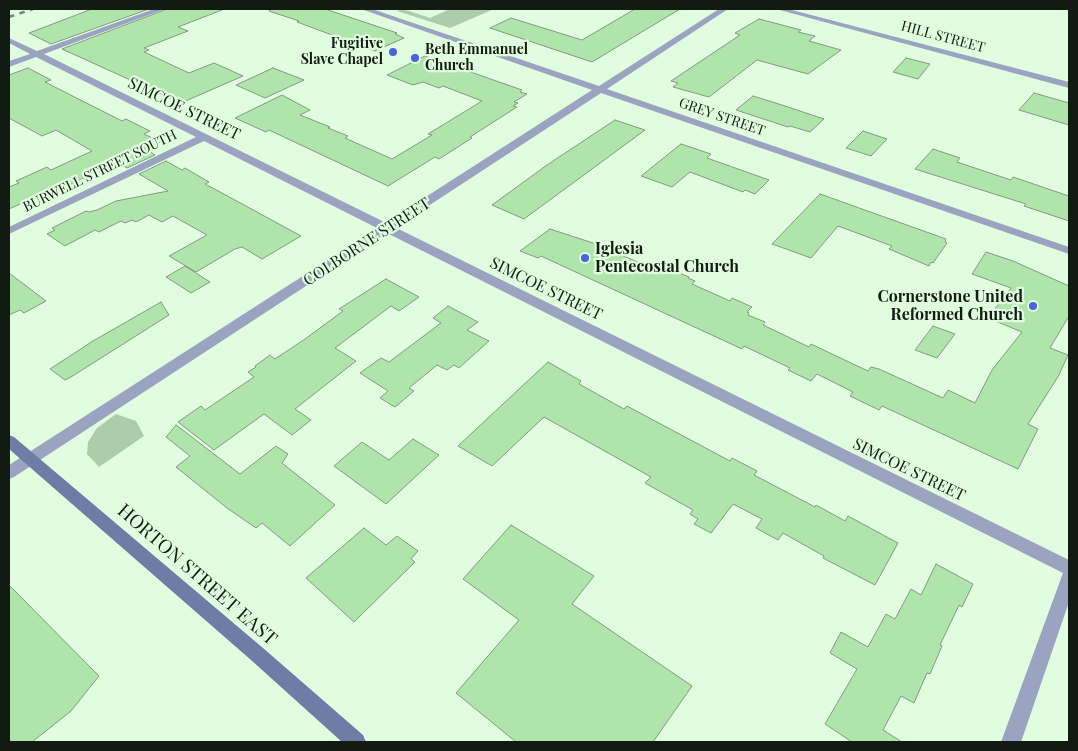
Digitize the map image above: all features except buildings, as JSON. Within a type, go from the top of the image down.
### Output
[{"type":"main road","name":"HORTON STREET EAST","points":[[9,441],[257,654],[356,742]]},
{"type":"street","points":[[9,64],[161,9]]},
{"type":"street","name":"GREY STREET","points":[[365,9],[1069,251]]},
{"type":"street","name":"COLBORNE STREET","points":[[9,474],[724,9]]},
{"type":"street","name":"HILL STREET","points":[[780,9],[1069,85]]},
{"type":"street","name":"SIMCOE STREET","points":[[9,40],[1069,568]]},
{"type":"street","name":"BURWELL STREET SOUTH","points":[[9,231],[204,137]]},
{"type":"street","points":[[1011,742],[1069,578]]},
{"type":"green space","points":[[403,9],[430,18],[450,9],[494,9],[450,28],[397,11]]},
{"type":"green space","points":[[116,414],[136,421],[144,436],[99,467],[87,454],[88,442],[97,428]]},
{"type":"railway","points":[[9,17],[33,9]]},
{"type":"place","name":"Fugitive Slave Chapel","points":[[393,52]]},
{"type":"place","name":"Beth Emmanuel Church","points":[[415,58]]},
{"type":"place","name":"Iglesia Pentecostal Church","points":[[585,258]]},
{"type":"place","name":"Cornerstone United Reformed Church","points":[[1033,306]]}]
